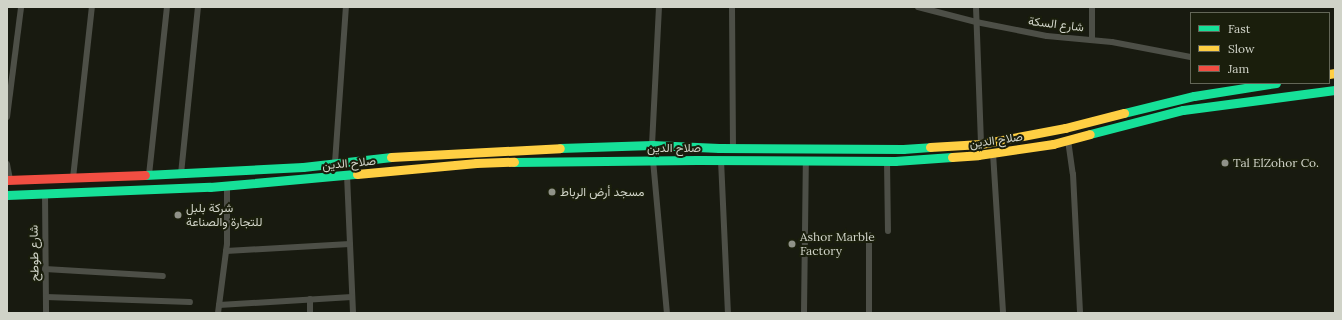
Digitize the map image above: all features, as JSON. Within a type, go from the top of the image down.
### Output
[{"type":"highway","name":"صلاح الدين","points":[[9,180],[296,168],[468,151],[652,145],[733,148],[903,149],[981,144],[1065,128],[1194,96],[1270,84]]},
{"type":"highway","name":"صلاح الدين","points":[[7,195],[227,185],[476,163],[653,160],[887,161],[993,153],[1068,140],[1183,110],[1335,90]]},
{"type":"street","points":[[7,117],[21,7]]},
{"type":"street","points":[[72,178],[92,7]]},
{"type":"street","points":[[149,175],[167,7]]},
{"type":"street","points":[[181,174],[198,7]]},
{"type":"street","points":[[335,163],[346,7]]},
{"type":"street","points":[[652,145],[659,7]]},
{"type":"street","points":[[732,7],[733,148]]},
{"type":"street","name":"شارع السكة","points":[[918,7],[976,22],[1048,36],[1092,40],[1190,57]]},
{"type":"street","points":[[976,7],[981,144]]},
{"type":"street","points":[[1092,7],[1092,40]]},
{"type":"street","points":[[7,57],[15,58]]},
{"type":"street","points":[[1068,140],[1073,174],[1080,313]]},
{"type":"street","points":[[993,153],[1002,313]]},
{"type":"street","points":[[653,160],[667,313]]},
{"type":"street","points":[[721,160],[728,313]]},
{"type":"street","points":[[804,313],[806,160]]},
{"type":"street","points":[[887,161],[888,231]]},
{"type":"street","points":[[7,164],[9,180]]},
{"type":"street","points":[[347,175],[353,313]]},
{"type":"street","points":[[218,313],[226,251],[227,185]]},
{"type":"street","name":"شارع طوطح","points":[[45,193],[46,313]]},
{"type":"street","points":[[869,235],[869,313]]},
{"type":"street","points":[[226,251],[350,244]]},
{"type":"street","points":[[45,269],[164,276]]},
{"type":"street","points":[[46,297],[190,302]]},
{"type":"street","points":[[219,305],[352,297]]},
{"type":"street","points":[[310,299],[310,313]]},
{"type":"traffic: fast","points":[[1124,113],[1194,96],[1270,84]]},
{"type":"traffic: fast","points":[[1090,134],[1183,110],[1335,90]]},
{"type":"traffic: fast","points":[[560,148],[652,145],[719,148],[903,149],[930,147]]},
{"type":"traffic: fast","points":[[145,175],[303,167],[391,157]]},
{"type":"traffic: fast","points":[[514,162],[697,160],[895,161],[952,157]]},
{"type":"traffic: fast","points":[[7,195],[210,187],[357,174]]},
{"type":"traffic: slow","points":[[1330,74],[1335,73]]},
{"type":"traffic: slow","points":[[930,147],[981,144],[1065,128],[1124,113]]},
{"type":"traffic: slow","points":[[952,157],[978,155],[1053,144],[1090,134]]},
{"type":"traffic: slow","points":[[391,157],[560,148]]},
{"type":"traffic: slow","points":[[357,174],[476,163],[514,162]]},
{"type":"traffic: jam","points":[[7,180],[145,175]]},
{"type":"place","name":"Tal ElZohor Co.","points":[[1225,163]]},
{"type":"place","name":"مسجد أرض الرباط","points":[[552,192]]},
{"type":"place","name":"شركة بلبل للتجارة والصناعة","points":[[178,215]]},
{"type":"place","name":"Ashor Marble Factory","points":[[792,244]]}]
